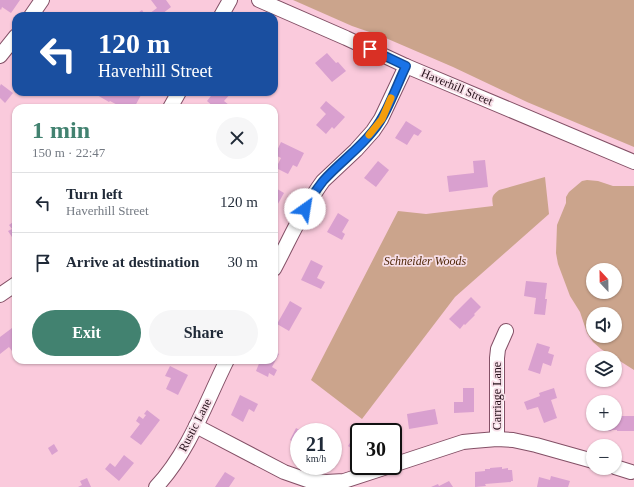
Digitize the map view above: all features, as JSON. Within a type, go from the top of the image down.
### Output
[{"type":"street","points":[[34,12],[42,0]]},
{"type":"street","points":[[223,12],[230,0]]},
{"type":"street","name":"Haverhill Street","points":[[259,0],[406,66],[634,162]]},
{"type":"street","points":[[0,56],[12,41]]},
{"type":"street","points":[[278,261],[317,189],[323,181],[366,139],[382,119],[406,66]]},
{"type":"street","points":[[0,295],[12,287]]},
{"type":"street","name":"Carriage Lane","points":[[497,439],[497,358],[506,331]]},
{"type":"street","name":"Rustic Lane","points":[[156,487],[170,470],[183,450],[225,364]]},
{"type":"street","points":[[196,426],[284,472],[306,480],[326,482],[344,480],[360,475]]},
{"type":"street","points":[[402,462],[463,442],[486,439],[513,440],[586,459]]},
{"type":"street","points":[[622,469],[631,472]]},
{"type":"green space","points":[[293,0],[634,0],[634,147],[527,102],[453,67]]},
{"type":"green space","name":"Schneider Woods","points":[[545,177],[549,214],[455,297],[362,419],[311,380],[398,211],[426,214],[493,206],[493,197],[499,190]]},
{"type":"green space","points":[[587,180],[598,181],[613,186],[634,186],[634,370],[622,362],[622,351],[604,351],[594,343],[622,343],[622,307],[586,307],[586,330],[580,312],[570,296],[558,264],[556,253],[557,225],[569,192],[582,181]]},
{"type":"building","points":[[0,0],[20,0],[11,13],[2,7],[1,10],[0,9]]},
{"type":"building","points":[[151,0],[166,0],[171,7],[165,12],[152,12],[157,8]]},
{"type":"building","points":[[327,53],[346,71],[332,82],[315,63]]},
{"type":"building","points":[[1,84],[12,92],[5,103],[0,98]]},
{"type":"building","points":[[99,96],[140,96],[136,104],[116,104],[110,101],[109,102]]},
{"type":"building","points":[[211,96],[228,96],[224,101],[228,104],[210,104],[207,101]]},
{"type":"building","points":[[326,101],[345,117],[334,129],[332,127],[326,134],[316,125],[326,114],[320,108]]},
{"type":"building","points":[[406,121],[422,131],[418,136],[414,134],[407,145],[395,138]]},
{"type":"building","points":[[281,142],[304,153],[297,167],[293,165],[288,174],[278,169],[278,164],[281,158],[278,156],[278,148]]},
{"type":"building","points":[[485,160],[488,187],[449,192],[447,176],[474,173],[473,161]]},
{"type":"building","points":[[378,161],[389,170],[376,187],[364,178]]},
{"type":"building","points":[[278,189],[284,193],[278,204]]},
{"type":"building","points":[[338,213],[349,220],[342,232],[345,234],[342,240],[327,232]]},
{"type":"building","points":[[12,229],[12,237],[8,231]]},
{"type":"building","points":[[311,260],[323,266],[317,278],[325,282],[321,289],[301,280]]},
{"type":"building","points":[[526,281],[547,283],[545,315],[534,314],[536,298],[524,296]]},
{"type":"building","points":[[471,297],[481,307],[460,329],[449,319]]},
{"type":"building","points":[[290,301],[302,308],[289,331],[278,325]]},
{"type":"building","points":[[12,328],[12,351],[9,347],[0,354],[0,337]]},
{"type":"building","points":[[537,343],[550,347],[548,353],[554,355],[551,366],[543,363],[540,374],[528,370]]},
{"type":"building","points":[[259,364],[274,364],[272,367],[277,370],[274,376],[269,373],[268,377],[256,371]]},
{"type":"building","points":[[170,366],[188,375],[178,395],[166,389],[171,378],[165,376]]},
{"type":"building","points":[[463,388],[474,388],[474,412],[454,413],[454,402],[463,402]]},
{"type":"building","points":[[554,388],[557,398],[551,400],[557,418],[544,423],[538,407],[527,410],[524,402],[540,396],[539,393]]},
{"type":"building","points":[[240,395],[258,404],[254,412],[249,409],[243,422],[231,415]]},
{"type":"building","points":[[435,409],[438,424],[409,429],[407,414]]},
{"type":"building","points":[[147,410],[160,420],[141,445],[130,437],[140,424],[136,421],[139,416],[143,419]]},
{"type":"building","points":[[622,416],[634,416],[634,431],[622,431]]},
{"type":"building","points":[[54,444],[58,451],[52,455],[48,448]]},
{"type":"building","points":[[124,455],[134,463],[119,481],[105,469],[110,463],[115,467]]},
{"type":"building","points":[[502,467],[502,469],[508,468],[508,470],[512,470],[513,481],[485,484],[486,486],[475,487],[475,472],[485,471],[485,469],[490,468]]},
{"type":"building","points":[[225,472],[235,478],[229,487],[215,487]]},
{"type":"building","points":[[551,476],[570,481],[568,487],[537,487],[539,477],[550,480]]},
{"type":"building","points":[[87,478],[91,487],[78,487],[82,485],[80,481]]},
{"type":"building","points":[[449,481],[453,487],[431,487],[438,484],[439,486]]},
{"type":"slow traffic","points":[[369,135],[382,119],[391,98]]},
{"type":"route","points":[[305,209],[323,181],[356,150],[382,119],[406,66],[370,49]]}]
